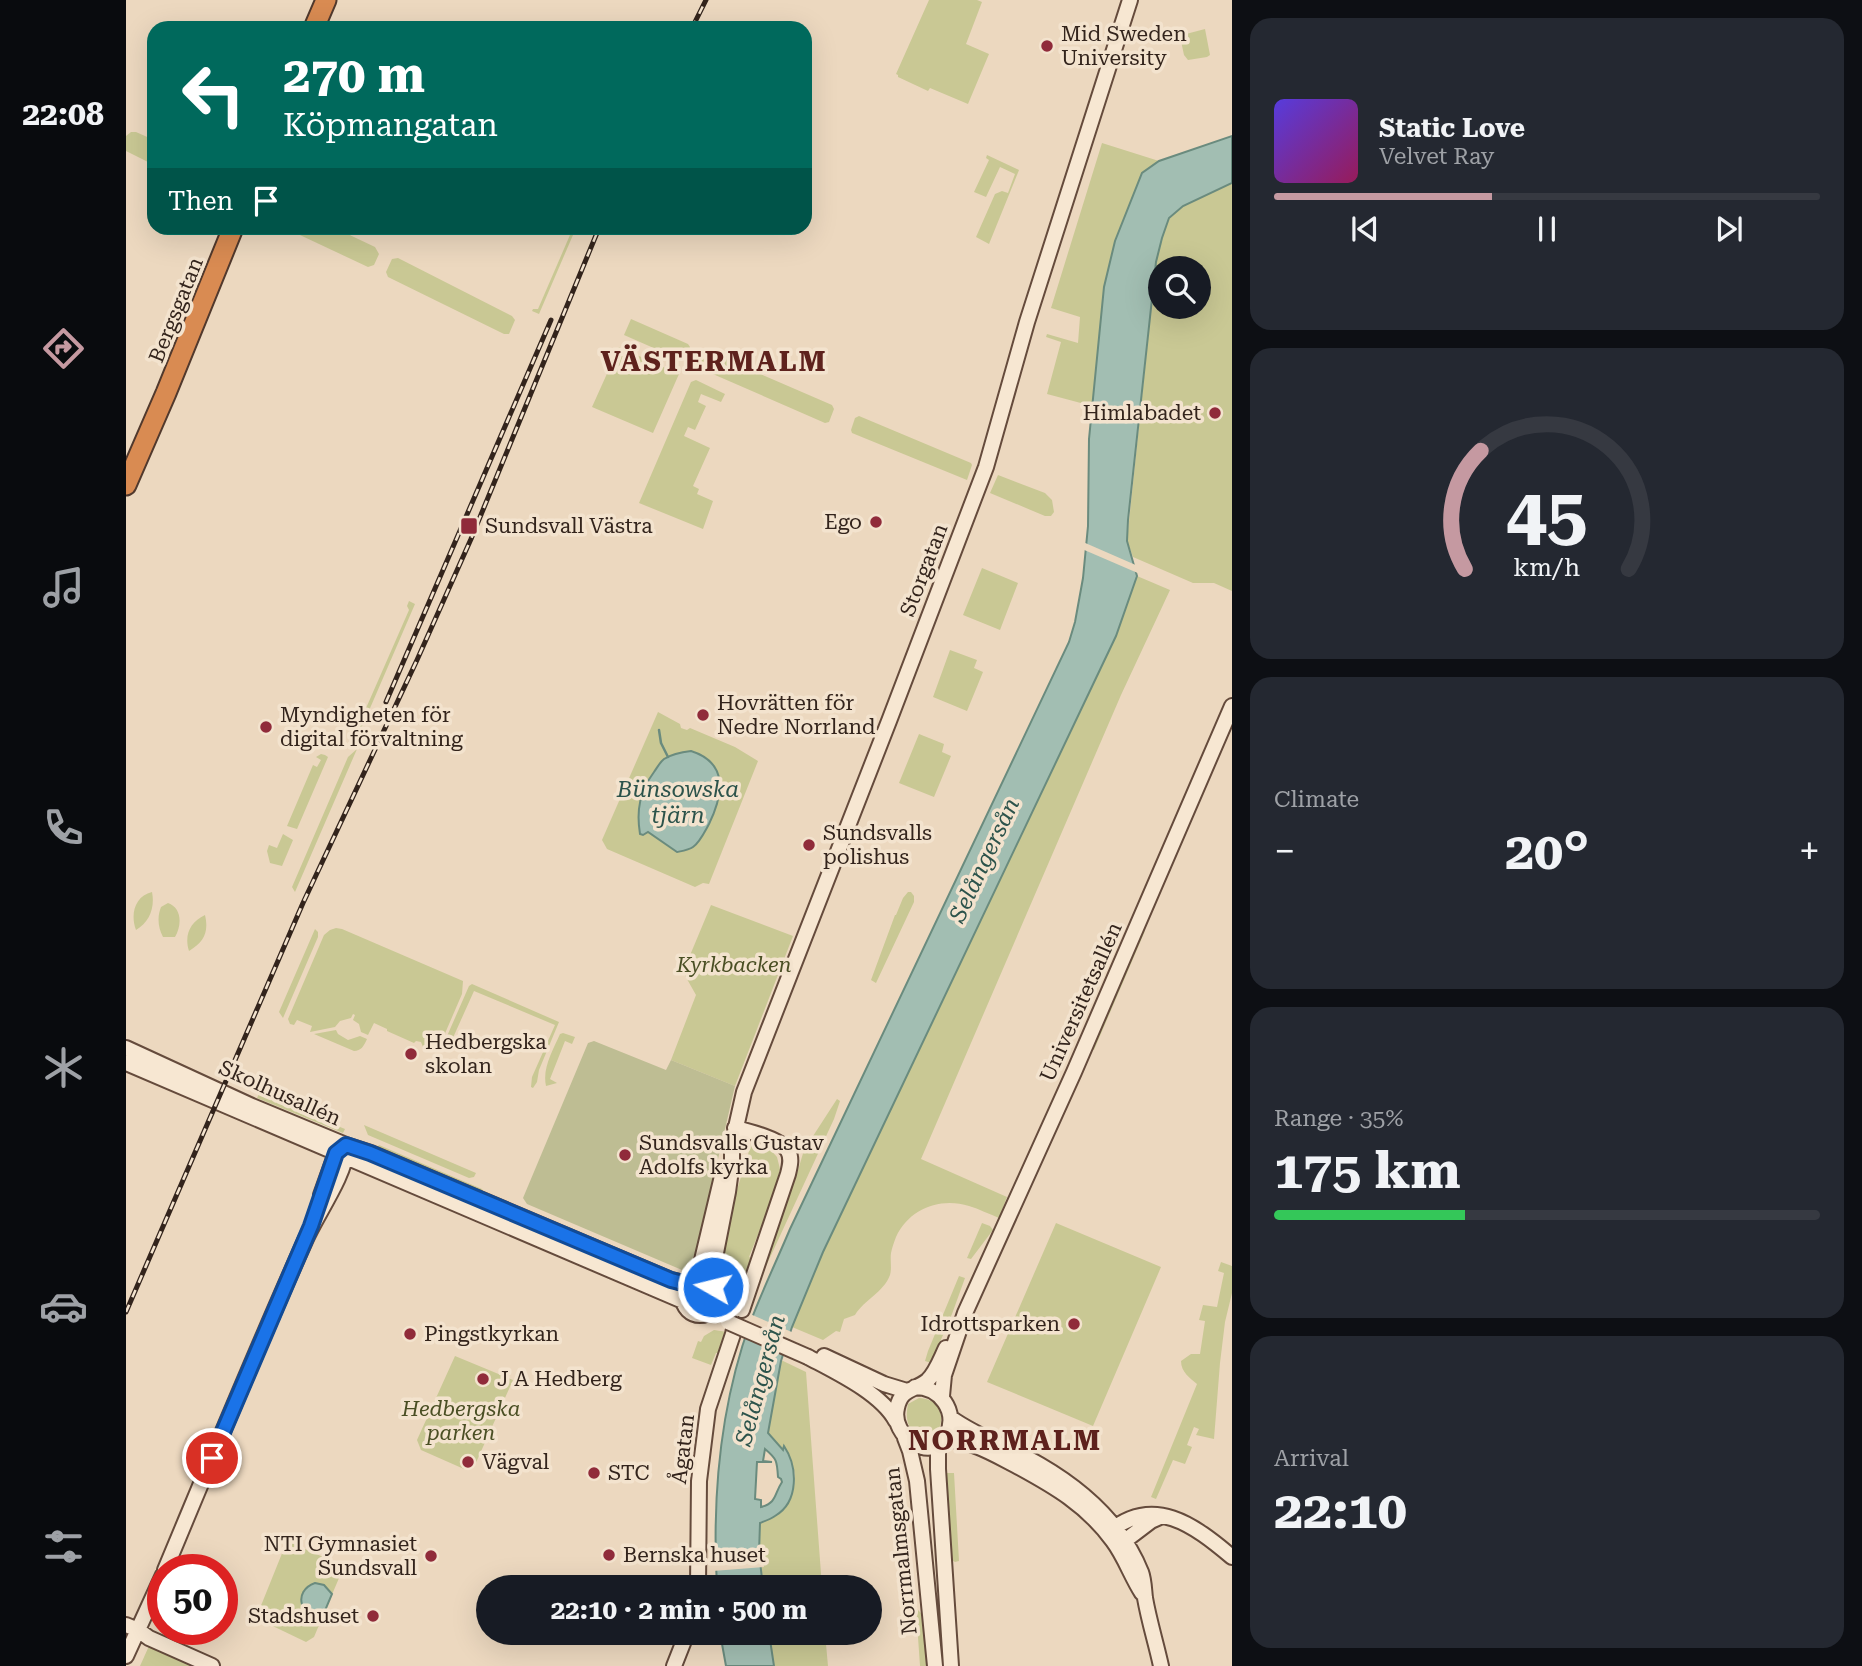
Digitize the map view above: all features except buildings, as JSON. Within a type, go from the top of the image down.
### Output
[{"type":"highway","points":[[317,21],[326,0]]},
{"type":"highway","points":[[327,21],[336,0]]},
{"type":"highway","name":"Bergsgatan","points":[[126,462],[228,235]]},
{"type":"highway","name":"Bergsgatan","points":[[126,485],[175,372],[229,235]]},
{"type":"street","name":"Storgatan","points":[[715,1293],[715,1263],[729,1192],[732,1145],[744,1091],[986,467],[1027,322],[1130,0]]},
{"type":"street","name":"Universitetsallén","points":[[942,1396],[944,1375],[965,1313],[1232,706]]},
{"type":"street","name":"Skolhusallén","points":[[126,1048],[252,1106],[343,1152],[383,1158],[671,1280],[694,1282]]},
{"type":"street","name":"Skolhusallén","points":[[126,1063],[343,1152],[683,1301]]},
{"type":"street","name":"Ågatan","points":[[699,1575],[699,1481],[708,1409],[734,1320],[788,1174],[791,1159],[788,1149],[775,1141],[735,1128]]},
{"type":"street","name":"Storgatan","points":[[694,1282],[732,1145]]},
{"type":"street","points":[[172,1554],[343,1152]]},
{"type":"street","points":[[734,1320],[724,1312],[706,1282],[694,1282],[683,1292],[683,1301],[688,1311],[694,1314],[734,1320],[884,1384],[932,1390],[942,1396],[951,1418],[968,1430],[1039,1465],[1064,1480],[1093,1503],[1142,1574],[1145,1599],[1161,1666]]},
{"type":"street","points":[[705,1314],[713,1308],[715,1293]]},
{"type":"street","name":"Universitetsallén","points":[[911,1389],[928,1380],[965,1313]]},
{"type":"street","points":[[810,1353],[877,1398],[890,1410],[909,1441],[918,1447],[963,1441],[980,1446],[1052,1484],[1111,1530]]},
{"type":"street","points":[[900,1429],[896,1410],[901,1398],[911,1389]]},
{"type":"street","points":[[941,1442],[951,1418]]},
{"type":"street","name":"Norrmalmsgatan","points":[[900,1429],[910,1451],[917,1481],[935,1666]]},
{"type":"street","name":"Norrmalmsgatan","points":[[941,1442],[937,1469],[951,1666]]},
{"type":"street","points":[[1111,1530],[1134,1517],[1163,1516],[1188,1525],[1232,1557]]},
{"type":"street","points":[[1121,1544],[1163,1516]]},
{"type":"street","points":[[927,1589],[933,1588],[940,1593],[947,1611]]},
{"type":"street","points":[[126,1656],[132,1627],[147,1602]]},
{"type":"street","points":[[132,1627],[149,1638],[212,1666]]},
{"type":"street","points":[[674,1666],[682,1645]]},
{"type":"green space","points":[[929,0],[982,2],[966,44],[989,54],[968,104],[930,88],[928,91],[896,74]]},
{"type":"green space","points":[[1205,29],[1210,55],[1188,60],[1181,41],[1187,40],[1186,34]]},
{"type":"green space","points":[[136,132],[147,137],[147,162],[126,151],[126,136]]},
{"type":"green space","points":[[1102,143],[1159,161],[1142,173],[1115,241],[1104,287],[1092,406],[1047,394],[1061,342],[1046,337],[1047,334],[1078,343],[1080,317],[1051,308]]},
{"type":"green space","points":[[987,155],[1019,170],[989,244],[976,237],[995,194],[1002,191],[1008,193],[1015,174],[1000,167],[986,197],[974,192],[989,160]]},
{"type":"green space","points":[[1232,183],[1232,591],[1214,583],[1193,583],[1133,557],[1127,541],[1150,319],[1211,319],[1211,256],[1157,256],[1166,223],[1181,207]]},
{"type":"green space","points":[[300,235],[350,235],[375,247],[379,254],[374,265],[368,267]]},
{"type":"green space","points":[[570,235],[573,235],[539,314],[532,311],[538,309]]},
{"type":"green space","points":[[398,258],[512,316],[515,320],[509,334],[504,334],[388,277],[386,272],[392,259]]},
{"type":"green space","points":[[631,319],[688,344],[690,347],[686,360],[624,335]]},
{"type":"green space","points":[[619,347],[679,374],[653,433],[592,407]]},
{"type":"green space","points":[[705,350],[832,405],[834,409],[829,422],[825,423],[699,368],[697,363],[701,352]]},
{"type":"green space","points":[[696,380],[725,394],[721,402],[701,394],[698,402],[706,406],[695,430],[688,427],[684,436],[710,448],[693,486],[699,489],[697,494],[713,501],[703,529],[639,503],[691,382]]},
{"type":"green space","points":[[859,416],[971,463],[967,480],[852,433],[855,418]]},
{"type":"green space","points":[[998,475],[1045,493],[1052,500],[1054,512],[1051,516],[1045,516],[990,493]]},
{"type":"green space","points":[[982,568],[1018,583],[1000,630],[963,615]]},
{"type":"green space","points":[[1137,576],[1170,590],[1121,695],[921,1159],[1007,1197],[999,1218],[958,1204],[937,1204],[926,1208],[909,1219],[896,1237],[891,1253],[891,1272],[887,1281],[855,1315],[844,1319],[840,1332],[836,1331],[823,1340],[792,1327],[823,1252],[1116,636]]},
{"type":"green space","points":[[409,601],[415,604],[355,743],[349,747],[409,610]]},
{"type":"green space","points":[[950,650],[977,660],[974,668],[983,672],[967,711],[933,697]]},
{"type":"green space","name":"Bünsowska tjärn","points":[[658,712],[680,724],[681,728],[690,728],[735,747],[758,761],[709,884],[703,883],[695,887],[607,849],[602,840]],"holes":[[[691,751],[715,812],[700,836],[677,852],[648,831],[664,759]]]},
{"type":"green space","points":[[919,734],[944,744],[942,752],[951,756],[934,797],[899,783]]},
{"type":"green space","points":[[357,749],[295,892],[292,887],[348,757]]},
{"type":"green space","points":[[321,754],[328,757],[297,829],[287,826],[313,765],[317,767],[321,760],[316,757]]},
{"type":"green space","points":[[283,834],[293,840],[282,866],[270,863],[267,851],[269,845],[277,848]]},
{"type":"green space","points":[[152,892],[150,914],[145,923],[136,930],[135,906],[141,897]]},
{"type":"green space","points":[[908,892],[914,896],[914,902],[876,983],[871,980],[895,915]]},
{"type":"green space","points":[[168,903],[173,905],[179,917],[175,937],[163,937],[159,926],[161,907]]},
{"type":"green space","name":"Kyrkbacken","points":[[711,905],[793,936],[735,1086],[671,1060],[696,995],[683,972]]},
{"type":"green space","points":[[205,915],[204,936],[189,951],[187,940],[190,930],[195,921]]},
{"type":"green space","points":[[336,928],[463,981],[462,994],[437,1052],[432,1047],[423,1047],[421,1042],[414,1043],[374,1023],[368,1035],[361,1032],[359,1024],[353,1020],[353,1014],[335,1027],[310,1032],[312,1026],[297,1020],[294,1025],[290,1024],[288,1019],[324,935]]},
{"type":"green space","points":[[315,929],[318,937],[283,1018],[279,1012]]},
{"type":"green space","points":[[1145,931],[1094,1050],[1091,1049],[1140,934]]},
{"type":"green space","points":[[472,984],[559,1022],[533,1088],[532,1077],[555,1025],[474,991],[447,1051],[444,1048]]},
{"type":"green space","points":[[336,1030],[348,1040],[360,1036],[367,1039],[362,1048],[354,1051],[314,1034]]},
{"type":"green space","points":[[560,1034],[575,1037],[572,1044],[565,1041],[550,1079],[557,1083],[546,1086],[549,1059]]},
{"type":"green space","points":[[594,1041],[666,1070],[671,1060],[735,1086],[698,1245],[689,1267],[682,1270],[527,1204],[523,1198],[588,1043]]},
{"type":"green space","points":[[266,1085],[273,1085],[341,1115],[330,1118],[265,1090]]},
{"type":"green space","points":[[259,1094],[345,1129],[343,1133],[257,1098]]},
{"type":"green space","points":[[837,1099],[840,1101],[834,1119],[755,1290],[804,1150]]},
{"type":"green space","points":[[364,1125],[476,1173],[469,1178],[368,1135]]},
{"type":"green space","points":[[752,1140],[769,1148],[777,1157],[780,1169],[764,1228],[761,1227],[749,1257],[753,1259],[737,1299],[733,1298],[727,1280],[726,1240],[729,1219]]},
{"type":"green space","points":[[379,1145],[483,1191],[481,1193],[377,1148]]},
{"type":"green space","points":[[982,1223],[993,1230],[971,1259],[967,1258]]},
{"type":"green space","name":"Idrottsparken","points":[[1056,1223],[1161,1267],[1093,1426],[987,1382]]},
{"type":"green space","points":[[1221,1262],[1232,1266],[1232,1293],[1225,1322],[1214,1439],[1196,1435],[1199,1429],[1194,1427],[1187,1445],[1192,1447],[1185,1464],[1173,1460],[1156,1499],[1151,1497],[1197,1384],[1184,1372],[1181,1361],[1191,1354],[1200,1354],[1205,1321],[1199,1320],[1203,1305],[1217,1307],[1224,1273],[1218,1271]]},
{"type":"green space","points":[[959,1276],[965,1278],[952,1314],[931,1363],[925,1361],[928,1351]]},
{"type":"green space","points":[[714,1330],[727,1332],[711,1365],[692,1358],[698,1341],[701,1342],[704,1336]]},
{"type":"green space","name":"Hedbergska parken","points":[[455,1356],[513,1380],[474,1467],[464,1469],[421,1450],[417,1440]]},
{"type":"green space","points":[[781,1360],[806,1372],[821,1575],[762,1575],[760,1522],[781,1512],[788,1502],[795,1482],[790,1460],[767,1433]]},
{"type":"green space","points":[[919,1398],[931,1401],[939,1408],[940,1426],[936,1434],[929,1439],[921,1438],[912,1431],[908,1422],[908,1404]]},
{"type":"green space","points":[[944,1473],[954,1473],[959,1561],[955,1562],[952,1560]]},
{"type":"green space","points":[[287,1541],[339,1564],[342,1571],[314,1637],[306,1642],[256,1618]]},
{"type":"green space","points":[[916,1608],[921,1613],[927,1666],[920,1666]]},
{"type":"green space","points":[[771,1645],[826,1645],[828,1666],[774,1666]]},
{"type":"green space","points":[[149,1646],[200,1666],[140,1666]]},
{"type":"water","name":"Selångersån","points":[[1232,136],[1232,183],[1183,206],[1169,218],[1158,256],[1148,256],[1150,319],[1127,541],[1137,576],[1116,636],[823,1252],[792,1327],[781,1361],[768,1433],[783,1450],[784,1446],[789,1454],[794,1484],[783,1510],[760,1523],[762,1575],[717,1575],[716,1520],[720,1454],[731,1387],[750,1323],[790,1229],[1069,642],[1083,578],[1088,526],[1089,439],[1104,287],[1115,241],[1142,173],[1159,161]],"holes":[[[765,1449],[776,1461],[778,1477],[782,1482],[773,1500],[761,1507],[761,1500],[755,1499],[757,1462],[772,1462],[763,1461]]]},
{"type":"water","name":"Bünsowska tjärn","points":[[691,751],[712,763],[720,781],[719,791],[714,813],[696,845],[677,852],[648,832],[640,834],[639,809],[645,786],[661,762]]},
{"type":"water","points":[[315,1583],[324,1585],[332,1594],[324,1613],[309,1612],[302,1604],[303,1592]]},
{"type":"water","points":[[722,1645],[771,1645],[774,1666],[726,1666]]},
{"type":"pier","points":[[1083,542],[1138,566],[1140,574],[1082,549]]},
{"type":"pier","points":[[750,1314],[794,1333],[787,1354],[743,1335]]},
{"type":"pier","points":[[763,1560],[764,1567],[713,1571],[712,1564]]},
{"type":"waterway","points":[[659,730],[661,743],[668,757]]},
{"type":"railway","points":[[696,21],[706,0]]},
{"type":"railway","points":[[126,1312],[303,903],[471,539],[596,235]]},
{"type":"railway","points":[[386,702],[551,320]]},
{"type":"place","name":"Mid Sweden University","points":[[1047,46]]},
{"type":"place","name":"Himlabadet","points":[[1215,413]]},
{"type":"place","name":"Ego","points":[[876,522]]},
{"type":"place","name":"Sundsvall Västra","points":[[469,526]]},
{"type":"place","name":"Hovrätten för Nedre Norrland","points":[[703,715]]},
{"type":"place","name":"Myndigheten för digital förvaltning","points":[[266,727]]},
{"type":"place","name":"Sundsvalls polishus","points":[[809,845]]},
{"type":"place","name":"Hedbergska skolan","points":[[411,1054]]},
{"type":"place","name":"Sundsvalls Gustav Adolfs kyrka","points":[[625,1155]]},
{"type":"place","name":"Idrottsparken","points":[[1074,1324]]},
{"type":"place","name":"Pingstkyrkan","points":[[410,1334]]},
{"type":"place","name":"J A Hedberg","points":[[483,1379]]},
{"type":"place","name":"Vägval","points":[[468,1462]]},
{"type":"place","name":"STC","points":[[594,1473]]},
{"type":"place","name":"Bernska huset","points":[[609,1555]]},
{"type":"place","name":"NTI Gymnasiet Sundsvall","points":[[431,1556]]},
{"type":"place","name":"Stadshuset","points":[[373,1616]]},
{"type":"district","name":"VÄSTERMALM","points":[[714,361]]},
{"type":"district","name":"NORRMALM","points":[[1005,1440]]},
{"type":"route","points":[[212,1458],[311,1226],[336,1153],[346,1145],[671,1280],[683,1283],[702,1281],[713,1287]]}]
